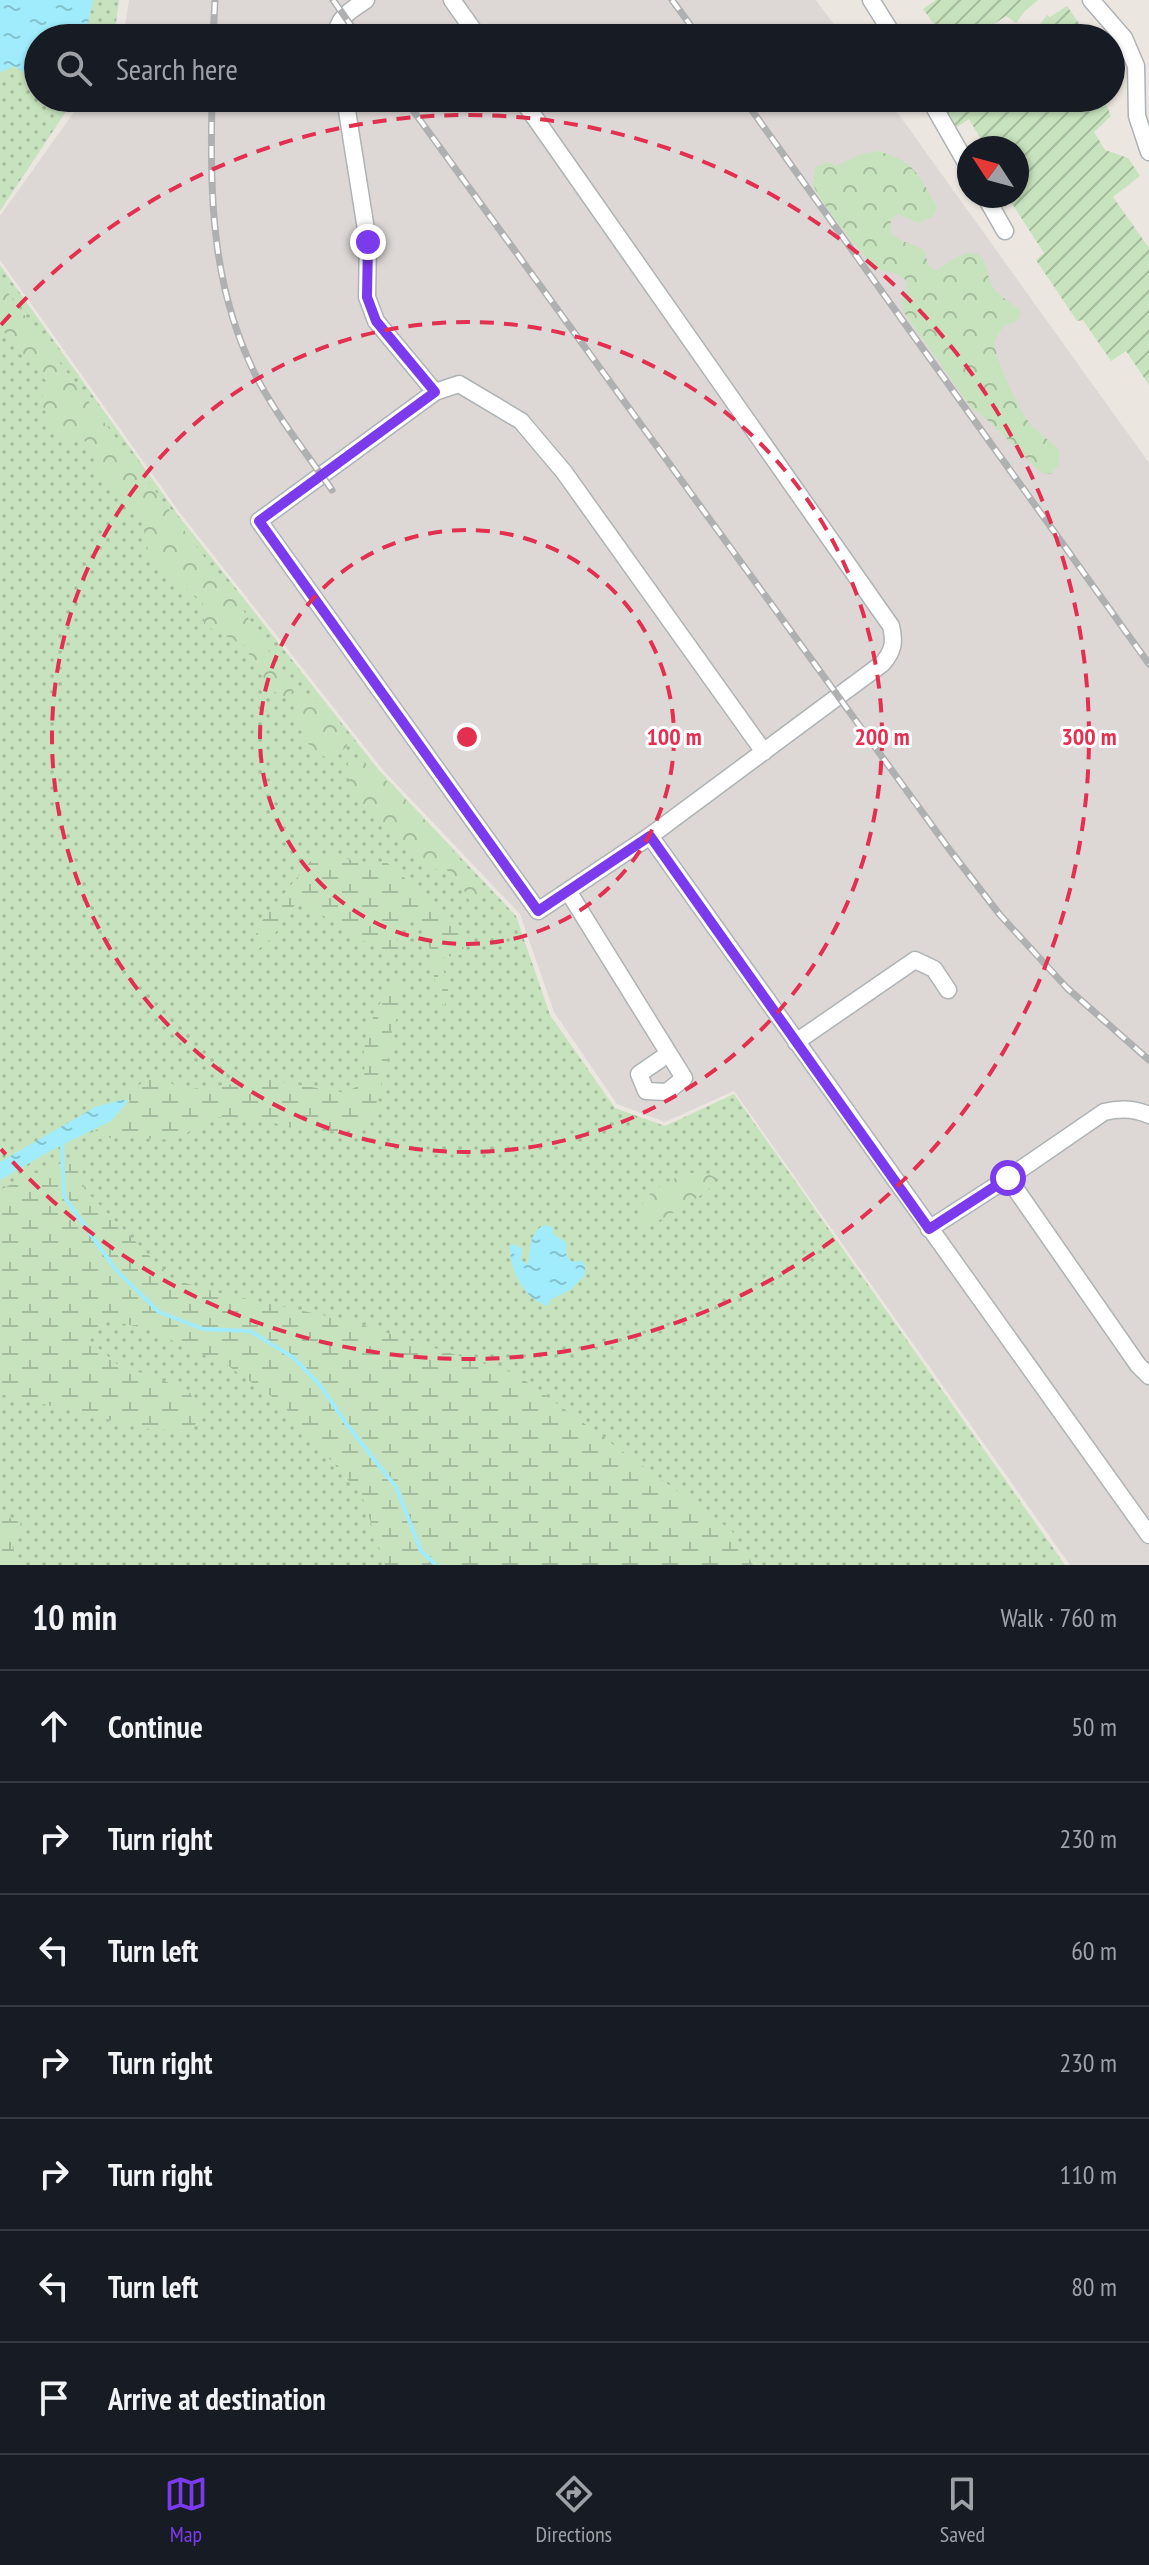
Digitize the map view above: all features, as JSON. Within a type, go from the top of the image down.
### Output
[{"type":"street","points":[[340,24],[344,16],[366,0]]},
{"type":"street","points":[[452,0],[469,24]]},
{"type":"street","points":[[871,0],[886,24]]},
{"type":"street","points":[[1091,0],[1112,24]]},
{"type":"street","points":[[1125,40],[1136,66],[1137,116],[1149,152]]},
{"type":"street","points":[[347,112],[368,242],[367,297],[376,321],[435,392]]},
{"type":"street","points":[[531,112],[891,626],[893,646],[883,663],[764,752],[650,836],[538,911],[259,521],[435,392],[459,384],[521,421],[564,472],[764,752]]},
{"type":"street","points":[[937,112],[957,147]]},
{"type":"street","points":[[992,208],[1005,231]]},
{"type":"street","points":[[650,836],[1149,1535]]},
{"type":"street","points":[[568,891],[668,1054]]},
{"type":"street","points":[[796,1042],[915,960],[934,969],[948,990]]},
{"type":"street","points":[[929,1229],[1104,1112],[1138,1110],[1149,1115]]},
{"type":"street","points":[[1008,1178],[1138,1365],[1149,1376]]},
{"type":"shaded area","points":[[129,0],[816,0],[834,24],[125,24]]},
{"type":"shaded area","points":[[74,112],[897,112],[957,196],[957,208],[966,208],[1149,463],[1149,1565],[1070,1565],[734,1091],[665,1122],[617,1104],[554,1012],[520,914],[383,770],[180,513],[0,260],[0,216]]},
{"type":"green space","points":[[0,0],[119,0],[116,24],[24,24],[24,112],[66,112],[0,211]]},
{"type":"green space","points":[[936,0],[1038,0],[1016,23],[1006,16],[994,24],[934,24],[923,9]]},
{"type":"green space","points":[[1067,6],[1079,24],[1040,24],[1047,15],[1050,17]]},
{"type":"green space","points":[[942,112],[1109,112],[1111,116],[1094,132],[1105,150],[1128,158],[1140,176],[1113,197],[1149,248],[1149,385],[1126,351],[1111,361],[1083,320],[1077,321],[1036,260],[1044,253],[1015,208],[1029,208],[1029,136],[979,136],[969,119],[953,130]]},
{"type":"green space","points":[[878,151],[908,165],[937,206],[934,216],[918,223],[898,214],[891,219],[890,232],[924,250],[929,267],[935,270],[964,254],[977,254],[984,261],[996,291],[1020,310],[1020,317],[1014,323],[1005,325],[999,333],[995,348],[1027,420],[1060,451],[1059,464],[1053,473],[1044,474],[1036,468],[970,406],[903,311],[902,299],[908,284],[905,279],[876,268],[817,192],[815,167],[827,162],[836,166],[861,154]]},
{"type":"green space","points":[[0,265],[178,515],[378,769],[516,916],[550,1015],[615,1108],[665,1126],[734,1094],[1065,1565],[0,1565]]},
{"type":"green space","points":[[0,282],[242,608],[278,666],[296,685],[288,698],[279,697],[256,668],[245,646],[204,625],[203,602],[148,550],[141,516],[97,474],[97,456],[84,440],[58,439],[41,402],[46,381],[0,327]]},
{"type":"green space","points":[[309,695],[330,708],[340,722],[347,746],[335,758],[318,753],[301,731],[294,704],[298,698]]},
{"type":"green space","points":[[353,758],[365,763],[397,791],[475,876],[486,894],[476,903],[470,902],[458,879],[443,867],[431,871],[420,865],[361,805],[349,774],[348,763]]},
{"type":"green space","points":[[324,854],[365,863],[386,862],[465,930],[463,954],[441,958],[449,995],[444,1006],[437,995],[428,940],[416,920],[401,925],[394,933],[401,947],[393,953],[356,938],[324,916],[296,903],[271,939],[252,954],[258,926],[313,858]]},
{"type":"green space","points":[[395,986],[401,986],[400,1010],[392,1030],[375,1108],[358,1126],[345,1132],[295,1129],[257,1118],[218,1117],[205,1120],[177,1140],[119,1137],[88,1140],[85,1136],[117,1117],[130,1100],[111,1100],[157,1075],[183,1090],[270,1080],[346,1093],[362,1083],[370,1024],[383,999]]},
{"type":"green space","points":[[81,1157],[84,1189],[172,1279],[226,1295],[346,1320],[516,1374],[732,1531],[753,1565],[385,1565],[362,1496],[281,1403],[227,1365],[144,1328],[102,1319],[90,1341],[117,1364],[190,1393],[201,1414],[192,1430],[149,1429],[0,1394],[0,1190],[38,1171]]},
{"type":"green space","points":[[692,1173],[716,1178],[705,1192],[672,1213],[650,1224],[639,1221],[643,1203],[656,1189]]},
{"type":"green space","points":[[0,1514],[21,1523],[11,1543],[20,1565],[0,1565]]},
{"type":"water","points":[[0,0],[93,0],[87,24],[24,24],[24,72],[14,66],[0,72]]},
{"type":"water","points":[[129,1100],[111,1121],[0,1180],[0,1162],[95,1107]]},
{"type":"water","points":[[546,1225],[566,1242],[570,1260],[580,1260],[585,1264],[585,1275],[570,1290],[550,1300],[548,1306],[531,1297],[519,1282],[510,1254],[510,1245],[514,1244],[522,1249],[521,1260],[528,1265],[533,1236]]},
{"type":"waterway","points":[[62,1146],[64,1196],[116,1270],[159,1312],[203,1329],[250,1331],[294,1358],[320,1385],[396,1487],[421,1551],[436,1565]]},
{"type":"railway","points":[[214,24],[215,0]]},
{"type":"railway","points":[[333,0],[350,24]]},
{"type":"railway","points":[[672,0],[690,24]]},
{"type":"railway","points":[[212,112],[216,241],[230,310],[265,393],[332,490]]},
{"type":"railway","points":[[414,112],[1000,915],[1067,988],[1149,1060]]},
{"type":"railway","points":[[753,112],[1149,664]]},
{"type":"route","points":[[368,242],[367,297],[376,321],[435,392],[259,521],[538,911],[650,836],[929,1229],[1008,1178]]}]
